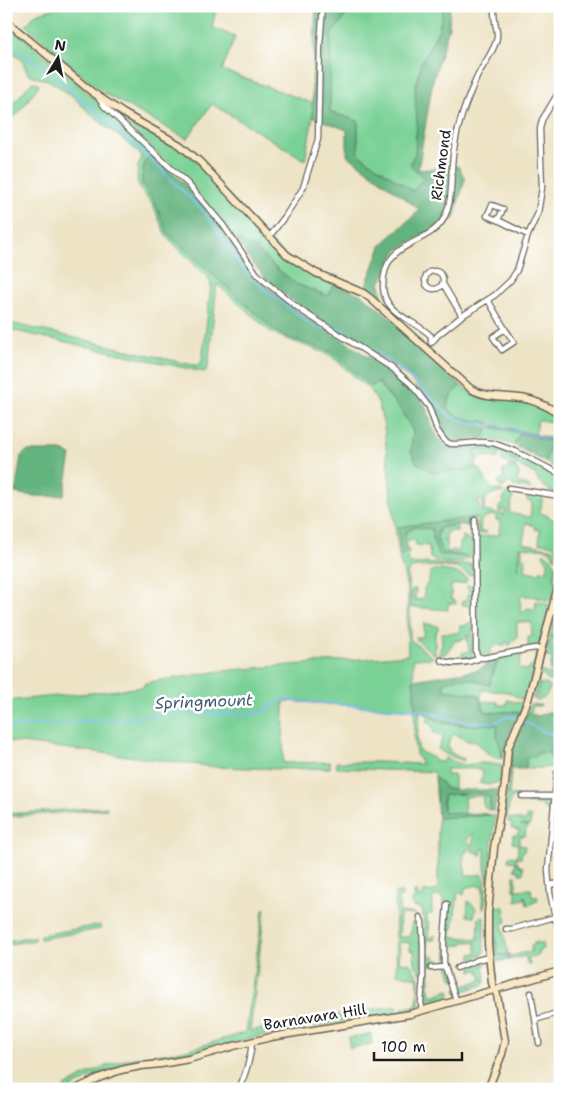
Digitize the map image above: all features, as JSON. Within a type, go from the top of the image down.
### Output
[{"type":"street","points":[[270,236],[286,215],[302,188],[318,139],[320,45],[323,6]]},
{"type":"street","name":"Richmond","points":[[429,346],[431,336],[397,314],[390,306],[383,288],[384,276],[392,257],[401,249],[437,228],[448,210],[454,149],[464,109],[498,37],[494,20],[494,6]]},
{"type":"street","points":[[6,22],[99,97],[123,113],[180,145],[200,162],[287,255],[316,273],[363,293],[370,298],[429,346],[463,382],[476,392],[489,396],[527,399],[560,413]]},
{"type":"street","points":[[429,346],[438,335],[462,316],[488,300],[511,280],[517,270],[528,235],[538,213],[542,188],[540,129],[542,120],[560,90]]},
{"type":"street","points":[[99,97],[104,106],[188,184],[223,225],[257,274],[302,311],[392,368],[411,384],[428,407],[437,430],[445,442],[451,444],[481,442],[499,445],[560,474]]},
{"type":"street","points":[[498,220],[528,235]]},
{"type":"street","points":[[443,284],[436,289],[429,288],[425,283],[427,273],[432,270],[438,271],[443,275],[443,284],[462,316]]},
{"type":"street","points":[[488,300],[514,342],[502,350],[493,337],[505,329]]},
{"type":"street","points":[[509,488],[560,496]]},
{"type":"street","points":[[475,520],[476,652],[479,657]]},
{"type":"street","points":[[488,1089],[502,1054],[505,1041],[497,995],[492,983],[488,920],[494,848],[506,774],[507,754],[510,742],[528,700],[560,579]]},
{"type":"street","points":[[552,610],[560,612]]},
{"type":"street","points":[[441,660],[449,662],[474,661],[479,657],[536,648],[542,650]]},
{"type":"street","points":[[560,769],[557,773],[555,824],[548,861],[549,885],[555,918],[560,932]]},
{"type":"street","points":[[522,796],[556,796]]},
{"type":"street","points":[[549,885],[560,883]]},
{"type":"street","points":[[447,904],[444,941],[446,968],[456,1000]]},
{"type":"street","points":[[420,917],[423,936],[422,1011]]},
{"type":"street","points":[[506,929],[555,918]]},
{"type":"street","points":[[456,968],[489,957]]},
{"type":"street","points":[[431,968],[446,968]]},
{"type":"street","name":"Barnavara Hill","points":[[76,1089],[101,1076],[121,1070],[189,1059],[252,1041],[308,1030],[422,1011],[560,971]]},
{"type":"street","points":[[531,994],[539,1043]]},
{"type":"street","points":[[535,1020],[560,1012]]},
{"type":"street","points":[[239,1089],[252,1052],[252,1041]]},
{"type":"green space","points":[[62,6],[217,6],[212,27],[235,37],[222,70],[312,103],[313,117],[305,160],[212,104],[187,139],[106,94],[68,64],[26,25],[36,14]]},
{"type":"green space","points":[[316,6],[357,6],[346,15],[331,35],[330,112],[358,121],[358,154],[413,191],[423,178],[410,164],[415,154],[417,122],[415,89],[421,64],[439,29],[444,6],[450,6],[449,27],[433,80],[418,170],[458,166],[465,179],[454,218],[395,252],[380,284],[384,306],[365,288],[382,244],[420,210],[347,155],[347,130],[313,117],[312,88]]},
{"type":"green space","points":[[357,6],[444,6],[439,29],[421,64],[415,89],[417,122],[415,155],[410,164],[423,178],[413,191],[358,154],[358,121],[330,112],[331,35],[346,15]]},
{"type":"green space","points":[[6,23],[70,77],[155,155],[145,160],[142,184],[154,201],[169,234],[273,329],[284,336],[332,352],[371,386],[377,382],[400,409],[413,431],[411,452],[480,469],[492,489],[503,492],[487,497],[484,509],[482,509],[483,500],[479,500],[479,510],[504,515],[505,510],[502,509],[502,512],[499,512],[499,507],[506,493],[510,494],[513,492],[509,513],[530,517],[532,502],[526,500],[530,495],[543,496],[540,513],[549,516],[551,519],[558,520],[560,512],[559,559],[556,547],[550,544],[539,543],[540,530],[535,529],[535,526],[531,524],[526,523],[523,543],[554,549],[556,559],[548,549],[519,547],[517,569],[520,548],[522,549],[522,558],[526,559],[526,571],[540,573],[541,570],[547,571],[548,562],[543,555],[544,553],[551,558],[556,566],[554,580],[556,581],[550,601],[531,596],[521,596],[520,598],[521,612],[524,612],[527,608],[535,609],[536,601],[549,605],[539,645],[528,647],[528,637],[532,637],[531,622],[517,622],[517,637],[509,646],[508,642],[505,642],[505,645],[496,645],[491,648],[490,654],[483,656],[479,654],[477,538],[499,535],[500,521],[496,520],[494,515],[481,520],[480,531],[487,532],[479,534],[477,517],[398,527],[406,551],[406,547],[409,550],[407,558],[409,563],[469,564],[472,565],[473,575],[455,568],[433,566],[411,568],[407,575],[410,593],[410,640],[433,658],[413,659],[415,710],[284,701],[283,763],[330,762],[330,768],[215,767],[6,741],[6,701],[143,687],[145,683],[221,671],[408,655],[408,593],[399,557],[384,426],[378,402],[369,389],[330,355],[271,332],[217,284],[208,368],[205,372],[6,329],[6,322],[199,365],[202,361],[211,286],[210,280],[166,236],[152,203],[140,189],[137,180],[138,166],[142,157],[130,145],[95,118],[70,94],[48,80],[28,74],[21,58],[12,53],[6,56]]},
{"type":"green space","points":[[32,82],[39,85],[17,115],[6,120],[6,106],[17,99]]},
{"type":"green space","points":[[107,103],[178,147],[199,163],[286,257],[334,283],[329,296],[296,284],[269,262],[257,249],[237,240],[190,183],[106,106]]},
{"type":"green space","points":[[155,155],[206,208],[265,285],[301,314],[389,370],[409,385],[424,404],[435,432],[441,441],[453,447],[487,445],[496,447],[518,456],[516,462],[497,453],[476,449],[477,469],[434,473],[417,463],[411,452],[413,431],[400,409],[378,382],[371,387],[332,352],[284,336],[273,329],[168,234],[154,201],[142,184],[145,160]]},
{"type":"green space","points":[[237,240],[257,249],[269,262],[296,284],[328,296],[334,283],[362,295],[400,325],[461,385],[451,396],[447,406],[455,415],[460,417],[489,422],[485,435],[482,438],[464,441],[455,441],[447,438],[441,432],[432,406],[410,379],[394,366],[303,308],[269,282],[250,260]]},
{"type":"green space","points":[[461,385],[480,397],[533,403],[560,416],[560,424],[541,420],[537,421],[535,434],[560,442],[530,433],[489,425],[489,422],[466,419],[455,415],[447,406],[451,396]]},
{"type":"green space","points":[[488,427],[520,433],[514,445],[482,438]]},
{"type":"green space","points":[[520,433],[552,442],[545,462],[514,445]]},
{"type":"green space","points":[[554,443],[560,444],[560,449],[557,447],[550,458],[557,463],[560,460],[560,469],[545,462],[550,445],[553,446]]},
{"type":"green space","points":[[476,449],[500,453],[497,459],[487,456],[477,459]]},
{"type":"green space","points":[[27,451],[62,451],[71,455],[64,495],[40,496],[15,493],[21,456]]},
{"type":"green space","points":[[503,454],[516,462],[518,456],[560,477],[560,493],[549,491],[535,474],[516,464],[515,467],[519,474],[517,482],[529,486],[531,489],[514,486],[509,482],[503,488],[500,487],[498,482],[503,479],[503,470],[508,469],[508,466],[515,468],[501,460]]},
{"type":"green space","points":[[474,517],[474,531],[461,525],[452,525],[438,529],[438,541],[443,552],[466,557],[440,555],[435,547],[432,529],[416,527],[406,532],[407,551],[401,556],[398,527]]},
{"type":"green space","points":[[457,525],[457,531],[447,531],[446,540],[444,540],[447,542],[446,549],[449,552],[451,550],[458,551],[460,541],[463,541],[463,536],[473,542],[473,554],[459,562],[440,562],[430,558],[429,546],[416,545],[416,541],[412,540],[408,540],[406,544],[406,532],[416,527],[432,529],[437,553],[459,555],[443,552],[437,538],[438,529],[438,532],[440,532],[440,528]]},
{"type":"green space","points":[[443,570],[467,578],[466,583],[451,585],[451,598],[456,601],[456,604],[448,603],[448,610],[411,607],[412,589],[416,589],[415,600],[422,599],[431,572]]},
{"type":"green space","points":[[467,586],[474,588],[474,603],[471,606],[462,605],[462,601],[467,601],[467,595],[469,595]]},
{"type":"green space","points":[[556,616],[558,617],[555,619],[554,626],[557,627],[560,622],[560,632],[558,632],[558,638],[552,635],[551,637],[559,639],[553,643],[550,642],[550,645],[558,646],[555,667],[560,668],[560,674],[557,671],[554,673],[550,671],[552,658],[544,656],[545,653],[550,652],[550,650],[546,650],[554,620]]},
{"type":"green space","points":[[471,622],[473,624],[471,660],[454,661],[445,659],[462,657],[462,653],[469,651],[467,639],[469,635],[467,635],[467,638],[455,641],[446,653],[440,656],[441,633],[459,633],[460,626]]},
{"type":"green space","points":[[424,623],[438,626],[438,630],[435,633],[435,655],[416,639],[416,637],[423,637]]},
{"type":"green space","points":[[522,652],[519,668],[525,670],[533,666],[538,653],[525,700],[508,692],[482,690],[481,700],[477,694],[444,690],[443,685],[448,681],[459,678],[488,685],[501,656]]},
{"type":"green space","points":[[501,656],[492,673],[490,685],[459,678],[448,681],[443,685],[445,690],[477,694],[485,712],[520,713],[510,732],[503,758],[497,736],[497,724],[475,726],[443,723],[415,710],[413,680],[478,670],[486,665],[488,658]]},
{"type":"green space","points":[[541,671],[560,678],[560,681],[552,678],[549,681],[544,675],[538,677],[539,684],[534,700],[532,697],[537,675]]},
{"type":"green space","points":[[542,683],[550,687],[549,690],[545,697],[536,701],[540,684]]},
{"type":"green space","points":[[507,700],[523,705],[520,713],[485,711],[481,701],[498,702],[498,705],[507,705]]},
{"type":"green space","points":[[530,704],[541,706],[533,706],[530,714],[528,713],[513,749],[509,795],[517,795],[510,800],[507,818],[505,818],[503,816],[508,787],[511,748]]},
{"type":"green space","points":[[415,710],[420,711],[417,740],[419,751],[434,758],[434,761],[443,762],[445,758],[465,765],[482,763],[501,765],[500,782],[488,785],[479,783],[483,774],[482,770],[478,769],[446,769],[446,775],[454,775],[454,789],[446,789],[435,778],[434,772],[337,768],[336,762],[422,764],[416,754],[414,741]]},
{"type":"green space","points":[[548,712],[560,715],[560,752],[538,753],[535,757],[526,758],[526,769],[511,769],[514,747],[528,713],[539,716]]},
{"type":"green space","points":[[429,716],[443,723],[458,725],[495,725],[498,723],[502,759],[490,755],[476,742],[466,740],[456,734],[448,745],[453,754],[464,759],[464,761],[447,755],[438,749],[443,737],[434,733],[432,725],[427,723]]},
{"type":"green space","points":[[548,752],[555,767],[526,769],[526,758],[537,753]]},
{"type":"green space","points":[[549,752],[560,752],[560,765],[556,767]]},
{"type":"green space","points":[[435,778],[446,789],[498,790],[494,811],[490,807],[490,797],[481,793],[444,795],[442,808],[444,812],[491,815],[438,818]]},
{"type":"green space","points":[[481,793],[490,797],[492,811],[485,808],[482,796],[464,797],[465,814],[444,812],[443,810],[444,795]]},
{"type":"green space","points":[[530,799],[549,800],[549,813],[543,808],[543,805],[527,803]]},
{"type":"green space","points":[[107,807],[107,809],[6,817],[6,814]]},
{"type":"green space","points":[[494,815],[488,883],[485,868],[485,849],[482,849],[481,855],[478,852],[472,852],[473,833],[467,840],[471,844],[470,849],[467,849],[467,852],[464,853],[466,875],[480,875],[480,873],[483,875],[486,892],[485,905],[483,909],[483,887],[478,885],[465,888],[464,895],[458,892],[452,937],[478,939],[479,918],[483,916],[484,953],[471,960],[471,954],[477,953],[475,942],[463,942],[463,945],[449,946],[450,958],[454,958],[458,964],[453,966],[458,976],[456,976],[457,979],[453,980],[447,962],[446,941],[450,903],[443,903],[443,897],[433,897],[432,907],[430,908],[433,911],[432,914],[427,914],[427,922],[430,922],[428,937],[430,938],[435,935],[434,940],[427,940],[428,953],[435,957],[435,960],[440,960],[440,965],[429,965],[430,983],[428,988],[432,996],[440,995],[440,993],[449,990],[450,995],[446,999],[426,1005],[424,1001],[425,936],[422,908],[413,907],[411,900],[414,900],[414,892],[418,892],[418,897],[422,898],[423,892],[435,891],[438,888],[438,818]]},
{"type":"green space","points":[[527,816],[531,817],[530,826],[521,825],[528,826],[528,828],[526,828],[525,836],[520,836],[519,845],[525,846],[524,852],[522,852],[521,858],[516,858],[518,865],[523,867],[523,874],[519,874],[519,871],[514,870],[516,862],[508,861],[509,856],[517,857],[518,846],[512,843],[513,835],[516,836],[519,830],[511,828],[512,823],[508,822],[509,818],[526,821]]},
{"type":"green space","points":[[514,875],[516,875],[516,890],[513,890]]},
{"type":"green space","points":[[531,889],[532,897],[537,896],[538,900],[527,905],[525,896],[524,899],[516,901],[516,890]]},
{"type":"green space","points":[[395,893],[402,893],[402,897],[398,898],[400,913],[413,913],[416,915],[400,914],[399,937],[410,937],[410,932],[412,931],[411,923],[419,922],[420,928],[422,975],[415,964],[414,951],[410,950],[410,943],[400,942],[399,962],[409,963],[419,978],[419,1006],[414,1010],[403,1012],[402,1007],[415,1006],[418,999],[418,978],[397,974]]},
{"type":"green space","points":[[468,901],[476,908],[474,917],[467,916]]},
{"type":"green space","points":[[492,906],[504,907],[507,922],[502,924],[508,954],[500,955],[495,940],[495,915],[492,914],[494,962],[492,962],[490,920]]},
{"type":"green space","points":[[492,908],[494,909],[498,953],[500,955],[508,954],[509,960],[494,962]]},
{"type":"green space","points":[[263,909],[265,909],[250,1031],[379,1008],[398,1006],[398,1013],[251,1038],[197,1054],[133,1064],[92,1077],[70,1089],[62,1089],[89,1073],[109,1065],[130,1059],[201,1046],[246,1032]]},
{"type":"green space","points":[[100,925],[101,929],[40,939],[40,935]]},
{"type":"green space","points":[[35,936],[35,940],[6,945],[6,941]]},
{"type":"green space","points":[[534,943],[543,943],[543,949],[538,951],[539,955],[528,958],[530,965],[528,965],[525,956],[509,960],[508,954],[511,956],[528,953],[531,952],[531,946]]},
{"type":"green space","points":[[482,962],[485,963],[483,969],[485,970],[485,983],[457,993],[456,988],[469,984],[472,986],[471,983],[482,980],[479,970],[471,971],[471,967]]},
{"type":"green space","points":[[371,1034],[372,1044],[350,1048],[348,1038]]},
{"type":"water","points":[[493,425],[530,433],[560,442],[560,444],[493,427]]},
{"type":"waterway","points":[[6,41],[28,58],[45,67],[159,167],[205,213],[241,266],[264,289],[314,326],[325,329]]},
{"type":"waterway","points":[[334,328],[344,330],[394,364],[449,415],[457,419],[488,426]]},
{"type":"waterway","name":"Springmount","points":[[6,727],[141,717],[172,712],[254,714],[267,710],[275,703],[283,700],[422,710],[463,721],[494,723],[503,718],[517,718]]},
{"type":"waterway","name":"Springmount","points":[[524,721],[542,731],[560,736]]}]
